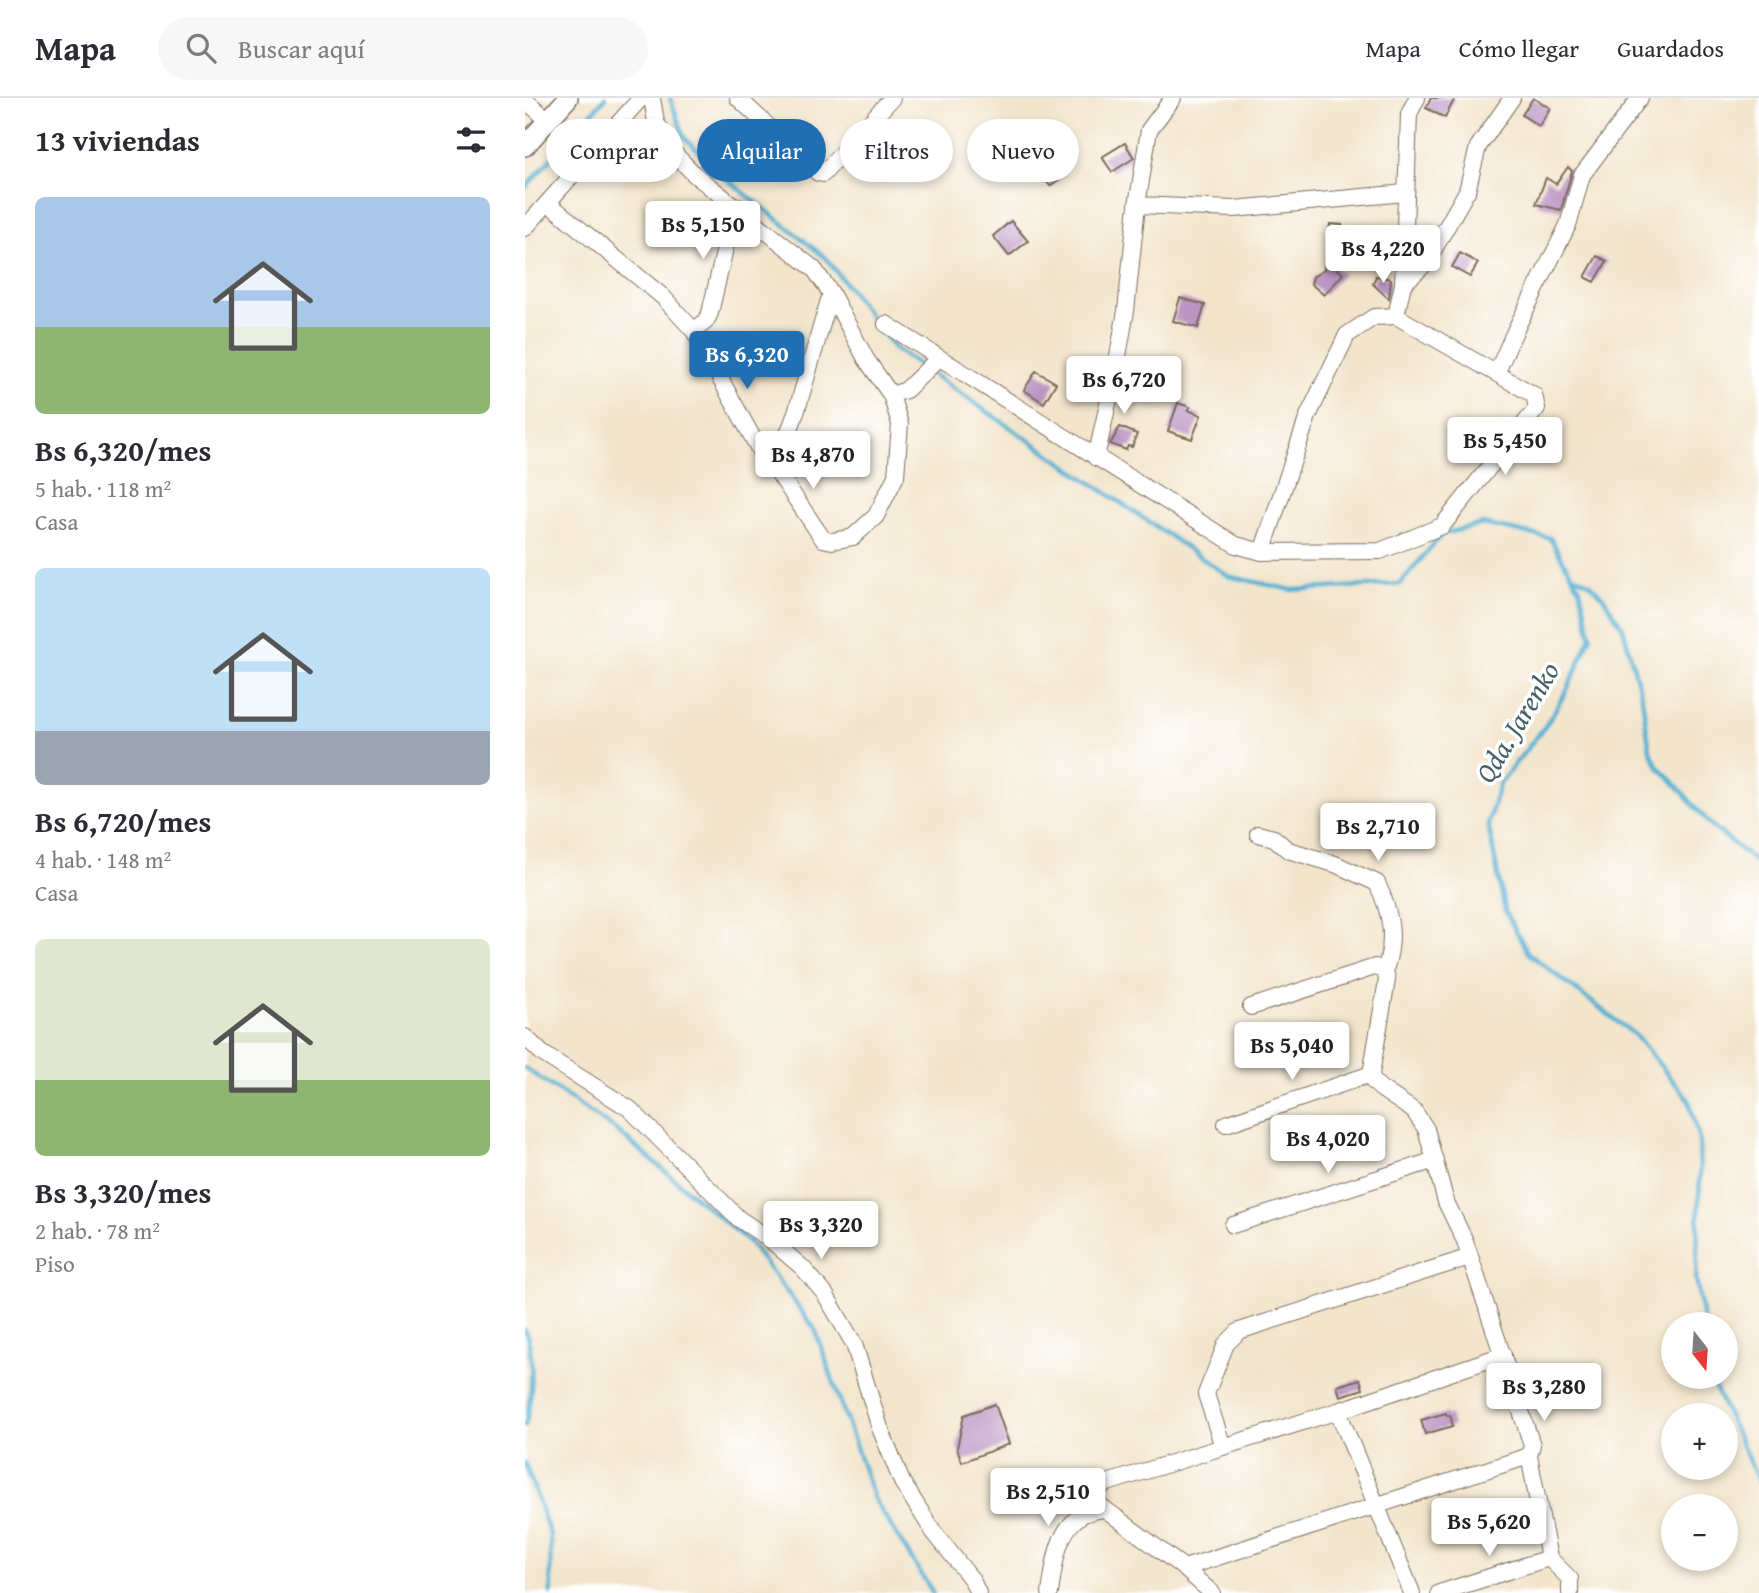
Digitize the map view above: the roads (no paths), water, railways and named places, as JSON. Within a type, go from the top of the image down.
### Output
[{"type":"street","points":[[550,119],[568,98]]},
{"type":"street","points":[[525,228],[641,98]]},
{"type":"street","points":[[548,203],[663,297],[694,331],[750,434],[823,538],[832,541],[853,537],[876,516],[896,476],[900,424],[891,395],[866,359],[831,293],[814,270],[695,175],[671,150],[656,122],[652,98]]},
{"type":"street","points":[[738,98],[818,173],[823,174],[892,98]]},
{"type":"street","points":[[1096,458],[1117,367],[1149,130],[1173,98]]},
{"type":"street","points":[[1396,317],[1403,284],[1409,114],[1417,98]]},
{"type":"street","points":[[1403,284],[1426,263],[1467,191],[1478,147],[1513,98]]},
{"type":"street","points":[[1497,372],[1567,225],[1582,175],[1640,98]]},
{"type":"street","points":[[525,100],[546,119]]},
{"type":"street","points":[[525,146],[546,123]]},
{"type":"street","points":[[1137,205],[1234,209],[1405,193]]},
{"type":"street","points":[[694,331],[706,321],[710,313],[735,205]]},
{"type":"street","points":[[775,468],[793,425],[831,293]]},
{"type":"street","points":[[886,324],[1235,545],[1262,552],[1380,551],[1442,526],[1537,408],[1534,395],[1396,317],[1374,317],[1347,335],[1308,416],[1262,552]]},
{"type":"street","points":[[891,395],[906,390],[939,358]]},
{"type":"street","points":[[1258,834],[1274,838],[1288,850],[1335,864],[1377,883],[1386,902],[1392,931],[1392,950],[1385,970],[1387,980],[1371,1074],[1373,1081],[1380,1088],[1414,1111],[1426,1129],[1446,1202],[1465,1241],[1532,1446],[1529,1456],[1549,1558],[1570,1579],[1570,1593]]},
{"type":"street","points":[[1251,1007],[1375,967],[1385,970]]},
{"type":"street","points":[[525,1037],[543,1054],[630,1109],[739,1219],[768,1238],[803,1268],[825,1294],[854,1344],[880,1428],[902,1482],[933,1531],[972,1580],[978,1593]]},
{"type":"street","points":[[1226,1124],[1371,1074]]},
{"type":"street","points":[[1233,1225],[1435,1160]]},
{"type":"street","points":[[1223,1447],[1206,1394],[1226,1344],[1239,1331],[1469,1257]]},
{"type":"street","points":[[1212,1593],[1184,1568],[1090,1498],[1104,1484],[1503,1355]]},
{"type":"street","points":[[1338,1410],[1412,1593]]},
{"type":"street","points":[[1184,1568],[1529,1456]]},
{"type":"street","points":[[1050,1593],[1056,1554],[1066,1531],[1081,1515],[1102,1509]]},
{"type":"street","points":[[1439,1593],[1549,1558]]},
{"type":"waterway","points":[[525,188],[605,98]]},
{"type":"waterway","name":"Qda. Jarenko","points":[[670,98],[684,137],[723,176],[826,258],[894,348],[1228,576],[1292,590],[1400,584],[1442,534],[1483,524],[1550,538],[1580,589],[1591,636],[1568,688],[1546,725],[1499,784],[1488,824],[1505,911],[1528,953],[1635,1035],[1689,1100],[1699,1139],[1696,1279],[1702,1312]]},
{"type":"waterway","points":[[1573,575],[1591,584],[1623,628],[1642,698],[1650,751],[1659,768],[1710,824],[1759,865]]},
{"type":"waterway","points":[[525,1068],[616,1130],[749,1242],[815,1329],[874,1499],[933,1593]]},
{"type":"waterway","points":[[525,1330],[530,1351],[531,1377],[525,1426]]},
{"type":"waterway","name":"Qda. Jarenko","points":[[1716,1390],[1759,1482]]},
{"type":"waterway","points":[[525,1463],[550,1535],[551,1593]]}]
